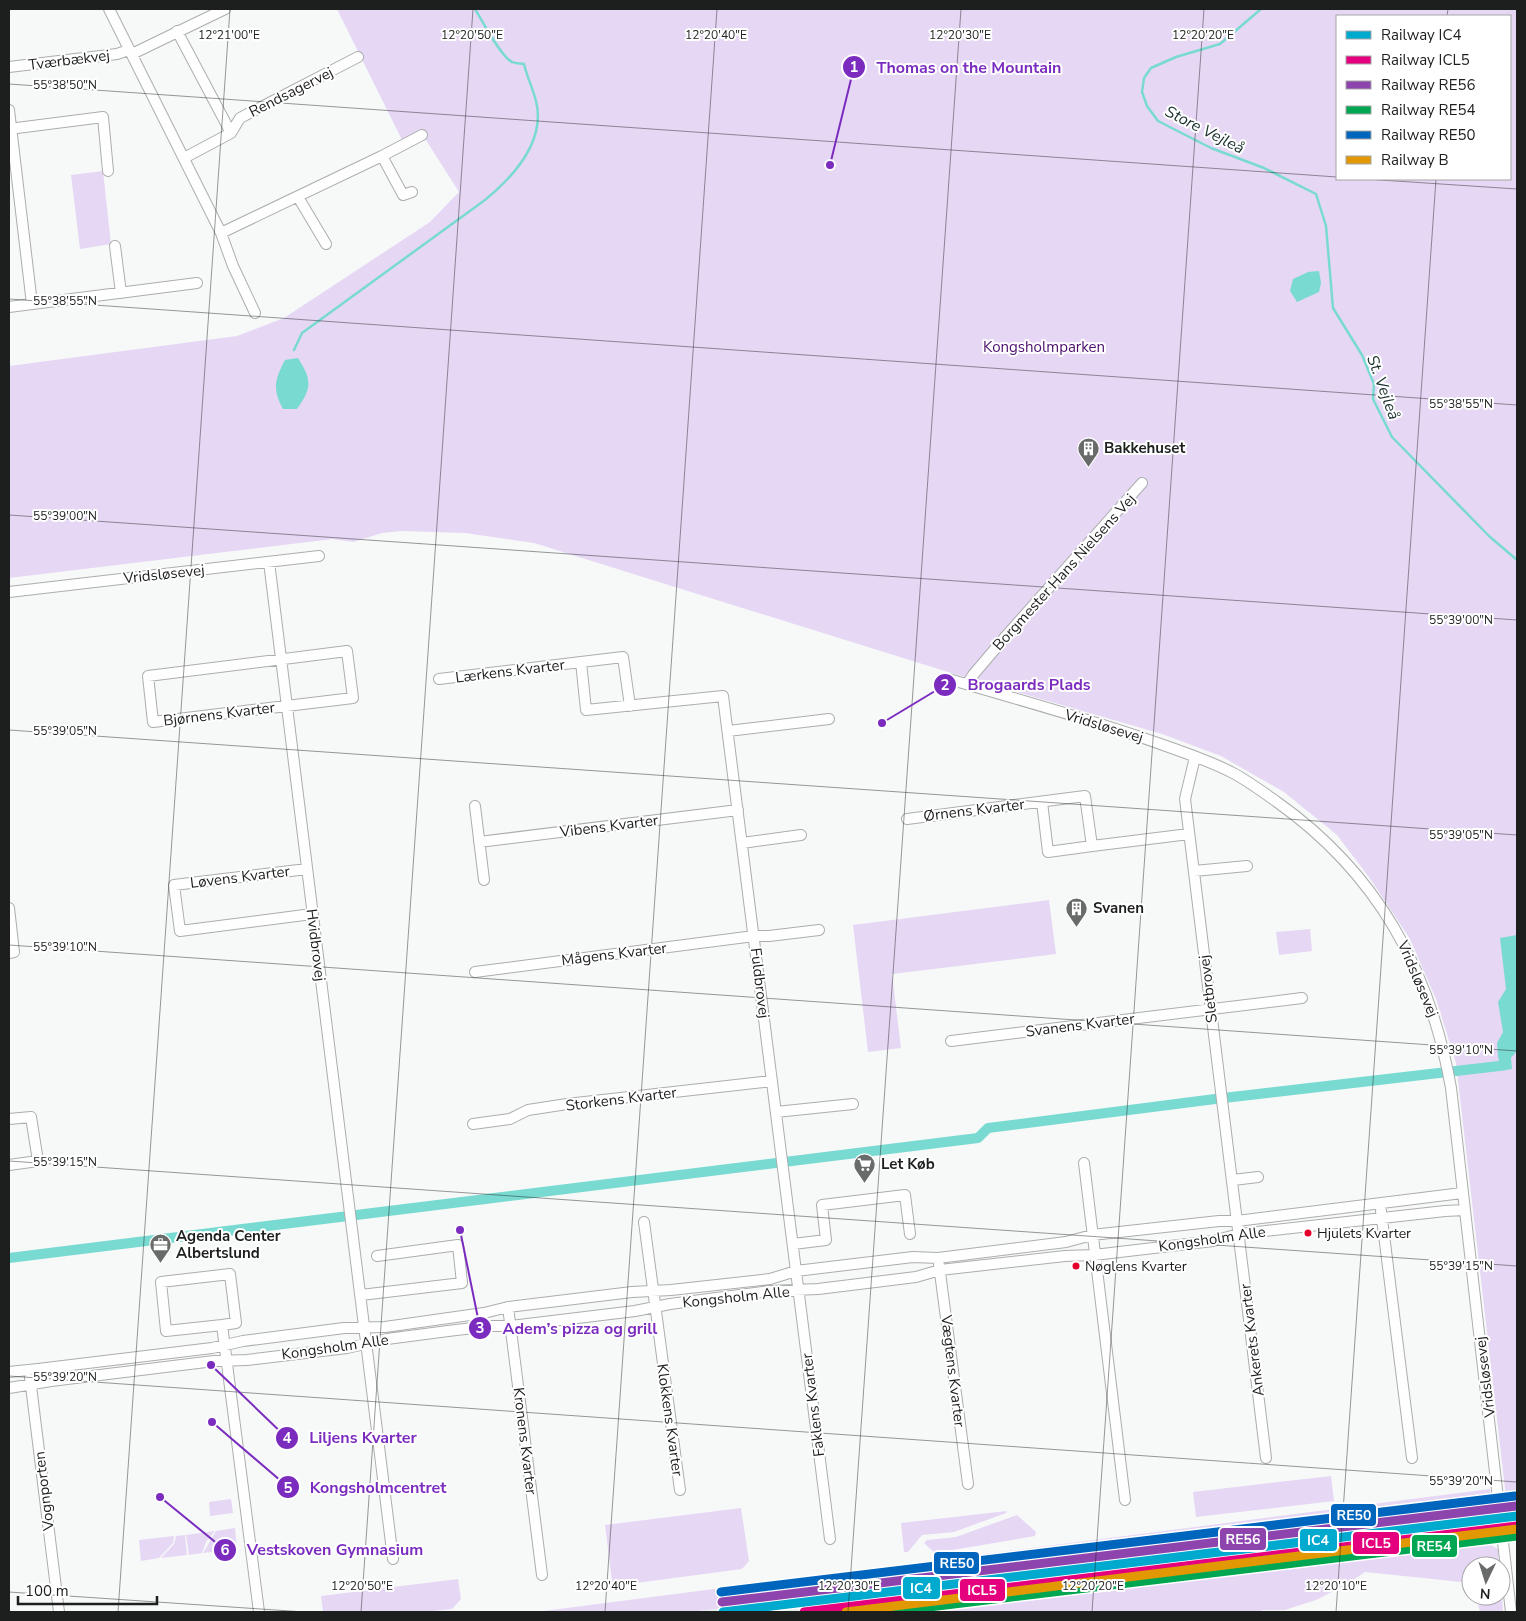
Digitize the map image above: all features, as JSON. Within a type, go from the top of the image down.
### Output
[{"type":"street","points":[[109,9],[221,234],[232,266],[255,314]]},
{"type":"street","points":[[130,52],[225,9]]},
{"type":"street","points":[[177,31],[231,133]]},
{"type":"street","name":"Tværbækvej","points":[[9,67],[130,52]]},
{"type":"street","name":"Rendsagervej","points":[[184,158],[231,133],[240,118],[358,57]]},
{"type":"street","points":[[9,110],[32,304]]},
{"type":"street","points":[[10,129],[103,117],[108,171]]},
{"type":"street","points":[[221,234],[298,198],[422,135]]},
{"type":"street","points":[[382,156],[403,195],[412,192]]},
{"type":"street","points":[[298,198],[326,244]]},
{"type":"street","points":[[115,246],[121,292]]},
{"type":"street","points":[[9,307],[197,283]]},
{"type":"street","name":"Borgmester Hans Nielsens Vej","points":[[967,684],[1006,636],[1142,483]]},
{"type":"street","name":"Vridsløsevej","points":[[9,592],[319,556]]},
{"type":"street","name":"Hvidbrovej","points":[[269,562],[393,1559]]},
{"type":"street","points":[[282,659],[347,651],[352,689],[353,698],[288,706]]},
{"type":"street","name":"Lærkens Kvarter","points":[[439,679],[624,658],[630,706]]},
{"type":"street","name":"Bjørnens Kvarter","points":[[282,659],[148,676],[152,713],[154,722],[288,706]]},
{"type":"street","name":"Lærkens Kvarter","points":[[581,662],[586,710],[723,696]]},
{"type":"street","name":"Vridsløsevej","points":[[949,679],[1134,734],[1195,756],[1232,772],[1302,820],[1333,848],[1371,893],[1394,927],[1416,968],[1432,1010],[1451,1088],[1511,1612]]},
{"type":"street","name":"Fuldbrovej","points":[[723,696],[796,1271]]},
{"type":"street","points":[[728,731],[829,719]]},
{"type":"street","name":"Sletbrovej","points":[[1195,756],[1185,799],[1238,1221]]},
{"type":"street","name":"Ørnens Kvarter","points":[[907,818],[1085,796],[1092,846]]},
{"type":"street","name":"Ørnens Kvarter","points":[[1042,802],[1048,852],[1189,834]]},
{"type":"street","points":[[475,806],[484,880]]},
{"type":"street","name":"Vibens Kvarter","points":[[479,842],[738,810]]},
{"type":"street","points":[[742,843],[801,835]]},
{"type":"street","points":[[1194,871],[1247,866]]},
{"type":"street","name":"Løvens Kvarter","points":[[307,869],[174,885],[180,931],[312,914]]},
{"type":"street","points":[[9,908],[14,952],[9,953]]},
{"type":"street","name":"Mågens Kvarter","points":[[475,972],[754,936],[819,930]]},
{"type":"street","name":"Svanens Kvarter","points":[[951,1041],[1302,998]]},
{"type":"street","name":"Storkens Kvarter","points":[[473,1124],[510,1119],[528,1110],[566,1104],[772,1082]]},
{"type":"street","points":[[776,1112],[853,1104]]},
{"type":"street","points":[[9,1120],[31,1117],[38,1161],[9,1165]]},
{"type":"street","points":[[1084,1163],[1125,1500]]},
{"type":"street","points":[[1233,1180],[1258,1177]]},
{"type":"street","name":"Kongsholm Alle","points":[[9,1372],[202,1349],[243,1341],[484,1314],[508,1307],[770,1279],[796,1271],[914,1257],[938,1258],[1066,1242],[1092,1235],[1219,1221],[1238,1221],[1462,1193]]},
{"type":"street","points":[[793,1244],[826,1240],[822,1205],[905,1195],[910,1234]]},
{"type":"street","points":[[1380,1204],[1412,1458]]},
{"type":"street","name":"Kongsholm Alle","points":[[9,1388],[227,1360],[247,1360],[347,1348],[367,1343],[490,1326],[511,1326],[636,1311],[670,1304],[770,1291],[799,1290],[916,1277],[940,1270],[1065,1256],[1094,1255],[1213,1241],[1239,1234],[1465,1210]]},
{"type":"street","name":"Ankerets Kvarter","points":[[1238,1221],[1266,1458]]},
{"type":"street","name":"Klokkens Kvarter","points":[[644,1222],[654,1308],[680,1490]]},
{"type":"street","points":[[361,1295],[462,1283],[458,1245],[378,1256]]},
{"type":"street","name":"Vægtens Kvarter","points":[[938,1258],[968,1484]]},
{"type":"street","name":"Faklens Kvarter","points":[[796,1271],[830,1539]]},
{"type":"street","points":[[230,1274],[236,1323],[222,1325],[166,1331],[161,1282],[230,1274]]},
{"type":"street","name":"Kronens Kvarter","points":[[508,1307],[542,1575]]},
{"type":"street","points":[[222,1325],[259,1612]]},
{"type":"street","name":"Vognporten","points":[[29,1370],[59,1612]]},
{"type":"shaded area","points":[[1484,1516],[1487,1543],[942,1612],[690,1612]]},
{"type":"green space","name":"Kongsholmparken","points":[[337,9],[1517,9],[1517,1506],[1506,1497],[1456,1063],[1436,999],[1410,939],[1371,880],[1337,835],[1284,792],[1221,756],[1162,734],[948,672],[534,543],[465,533],[401,531],[382,533],[353,542],[333,539],[9,578],[9,366],[237,336],[284,318],[430,222],[459,192],[426,140],[403,142]]},
{"type":"green space","points":[[103,171],[111,244],[80,249],[71,175]]},
{"type":"green space","points":[[1049,900],[1056,954],[892,974],[901,1048],[868,1052],[853,925]]},
{"type":"green space","points":[[1310,929],[1312,951],[1279,955],[1276,932]]},
{"type":"green space","points":[[1331,1476],[1334,1501],[1196,1517],[1193,1492]]},
{"type":"green space","points":[[1490,1489],[1493,1513],[1484,1516],[690,1612],[536,1612]]},
{"type":"green space","points":[[231,1499],[233,1513],[210,1516],[209,1502]]},
{"type":"green space","points":[[741,1508],[749,1561],[742,1569],[621,1585],[612,1581],[605,1525]]},
{"type":"green space","points":[[1007,1511],[954,1532],[922,1535],[908,1552],[904,1552],[901,1523]]},
{"type":"green space","points":[[1017,1515],[1036,1532],[1035,1536],[935,1553],[924,1543],[927,1540],[956,1537]]},
{"type":"green space","points":[[235,1528],[237,1549],[203,1553],[216,1531]]},
{"type":"green space","points":[[215,1531],[206,1542],[202,1553],[189,1555],[186,1535]]},
{"type":"green space","points":[[185,1535],[187,1555],[161,1558],[174,1544],[176,1536]]},
{"type":"green space","points":[[174,1536],[173,1543],[159,1558],[141,1561],[139,1540]]},
{"type":"green space","points":[[1487,1543],[1498,1549],[1498,1556],[1461,1556],[1461,1582],[1365,1572],[1316,1600],[1285,1610],[1263,1610],[1257,1612],[941,1612]]},
{"type":"green space","points":[[458,1579],[461,1599],[452,1609],[424,1612],[323,1612],[321,1596]]},
{"type":"green space","points":[[1478,1606],[1503,1606],[1503,1612],[1480,1612]]},
{"type":"water","points":[[1319,271],[1321,283],[1319,292],[1297,302],[1290,291],[1293,279],[1308,272]]},
{"type":"water","points":[[298,358],[308,378],[308,389],[297,409],[283,409],[277,396],[277,379],[285,360]]},
{"type":"water","points":[[1517,935],[1517,1051],[1511,1058],[1512,1069],[1501,1071],[1497,1043],[1503,1032],[1498,1002],[1506,989],[1500,938]]},
{"type":"waterway","points":[[294,350],[302,333],[496,191],[516,169],[532,144],[538,116],[536,101],[524,64],[515,63],[508,59],[492,38],[475,9]]},
{"type":"waterway","name":"Store Vejleå","points":[[1261,9],[1220,44],[1176,57],[1151,68],[1144,78],[1142,92],[1147,106],[1158,121],[1211,148],[1264,168],[1316,194],[1326,226],[1333,308],[1362,355],[1374,384],[1373,399],[1392,437],[1489,536],[1517,560]]},
{"type":"waterway","points":[[9,1258],[978,1138],[988,1128],[1499,1066]]},
{"type":"rail line","name":"RE50","points":[[721,1592],[1515,1496]]},
{"type":"rail line","name":"RE56","points":[[722,1602],[1516,1506]]},
{"type":"rail line","name":"IC4","points":[[723,1612],[1517,1516]]},
{"type":"rail line","name":"ICL5","points":[[804,1612],[1517,1526]]},
{"type":"rail line","name":"B","points":[[846,1612],[1517,1529]]},
{"type":"rail line","name":"RE54","points":[[888,1612],[1517,1536]]},
{"type":"place","name":"Thomas on the Mountain","points":[[830,165]]},
{"type":"place","name":"Bakkehuset","points":[[1088,467]]},
{"type":"place","name":"Brogaards Plads","points":[[882,723]]},
{"type":"place","name":"Svanen","points":[[1077,927]]},
{"type":"place","name":"Let Køb","points":[[865,1183]]},
{"type":"place","name":"Adem’s pizza og grill","points":[[460,1230]]},
{"type":"place","name":"Hjulets Kvarter","points":[[1308,1233]]},
{"type":"place","name":"Agenda Center Albertslund","points":[[160,1264]]},
{"type":"place","name":"Nøglens Kvarter","points":[[1076,1266]]},
{"type":"place","name":"Liljens Kvarter","points":[[211,1365]]},
{"type":"place","name":"Kongsholmcentret","points":[[212,1422]]},
{"type":"place","name":"Vestskoven Gymnasium","points":[[160,1497]]},
{"type":"water label","name":"St. Vejleå","points":[[1384,387]]}]
